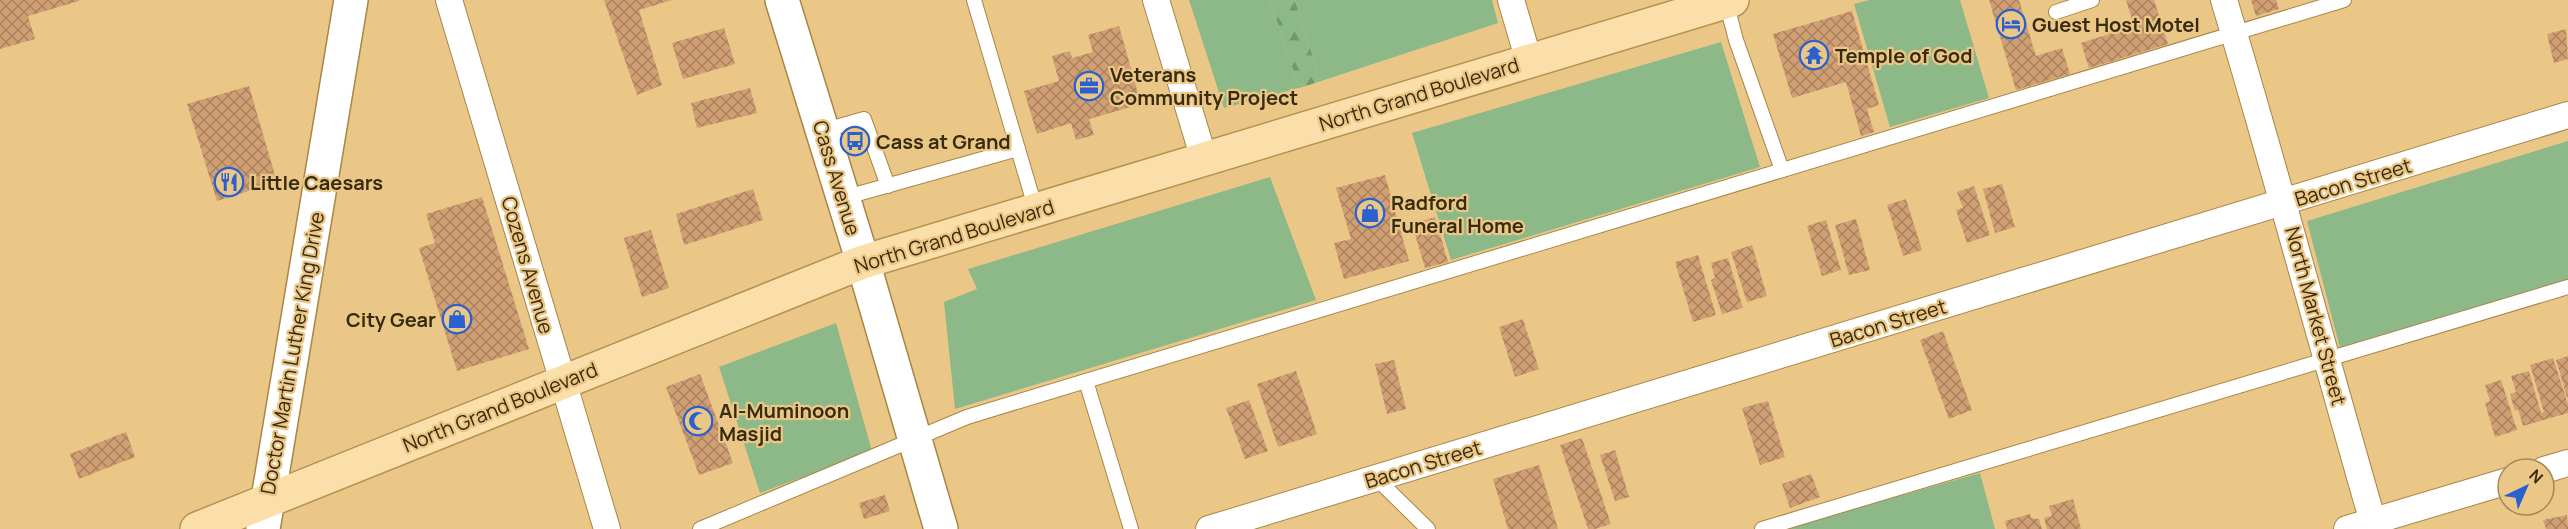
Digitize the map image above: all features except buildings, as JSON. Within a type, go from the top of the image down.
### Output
[{"type":"main road","name":"Doctor Martin Luther King Drive","points":[[268,519],[351,0]]},
{"type":"main road","name":"Cass Avenue","points":[[782,0],[863,262],[941,529]]},
{"type":"main road","name":"North Grand Boulevard","points":[[197,529],[268,519],[562,382],[863,262],[1729,1]]},
{"type":"street","name":"Cozens Avenue","points":[[449,0],[607,529]]},
{"type":"street","points":[[1156,0],[1204,159]]},
{"type":"street","points":[[1511,0],[1529,62]]},
{"type":"street","name":"North Market Street","points":[[2224,0],[2285,203],[2326,359],[2374,525]]},
{"type":"street","name":"Bacon Street","points":[[1209,529],[2568,115]]},
{"type":"street","points":[[2347,529],[2374,525],[2496,485]]},
{"type":"lane","points":[[974,0],[1036,210]]},
{"type":"lane","points":[[2056,12],[2092,0]]},
{"type":"lane","points":[[700,529],[915,440],[955,421],[2343,0]]},
{"type":"lane","points":[[1729,1],[1782,170]]},
{"type":"lane","points":[[822,131],[864,119],[888,186]]},
{"type":"lane","points":[[843,198],[1018,149]]},
{"type":"lane","points":[[1762,529],[2568,287]]},
{"type":"lane","points":[[1086,381],[1131,529]]},
{"type":"lane","points":[[1376,478],[1428,529]]},
{"type":"green space","points":[[1189,0],[1270,0],[1298,84],[1306,86],[1224,108]]},
{"type":"green space","points":[[1270,0],[1295,0],[1316,67],[1318,82],[1306,86],[1298,84]]},
{"type":"green space","points":[[1295,0],[1492,0],[1498,23],[1318,82],[1316,67]]},
{"type":"green space","points":[[1869,0],[1960,0],[1989,98],[1890,127],[1854,4]]},
{"type":"green space","points":[[1721,42],[1760,167],[1451,260],[1412,133]]},
{"type":"green space","points":[[2568,141],[2568,280],[2340,348],[2307,221]]},
{"type":"green space","points":[[1270,177],[1316,300],[955,409],[944,302],[977,289],[968,269]]},
{"type":"green space","points":[[836,323],[872,451],[760,493],[719,367]]},
{"type":"green space","points":[[1980,473],[1995,529],[1784,529]]},
{"type":"place","name":"Guest Host Motel","points":[[2011,24]]},
{"type":"place","name":"Temple of God","points":[[1814,55]]},
{"type":"place","name":"Veterans Community Project","points":[[1089,86]]},
{"type":"place","name":"Cass at Grand","points":[[855,141]]},
{"type":"place","name":"Little Caesars","points":[[229,182]]},
{"type":"place","name":"Radford Funeral Home","points":[[1370,213]]},
{"type":"place","name":"City Gear","points":[[457,319]]},
{"type":"place","name":"Al-Muminoon Masjid","points":[[698,421]]}]
